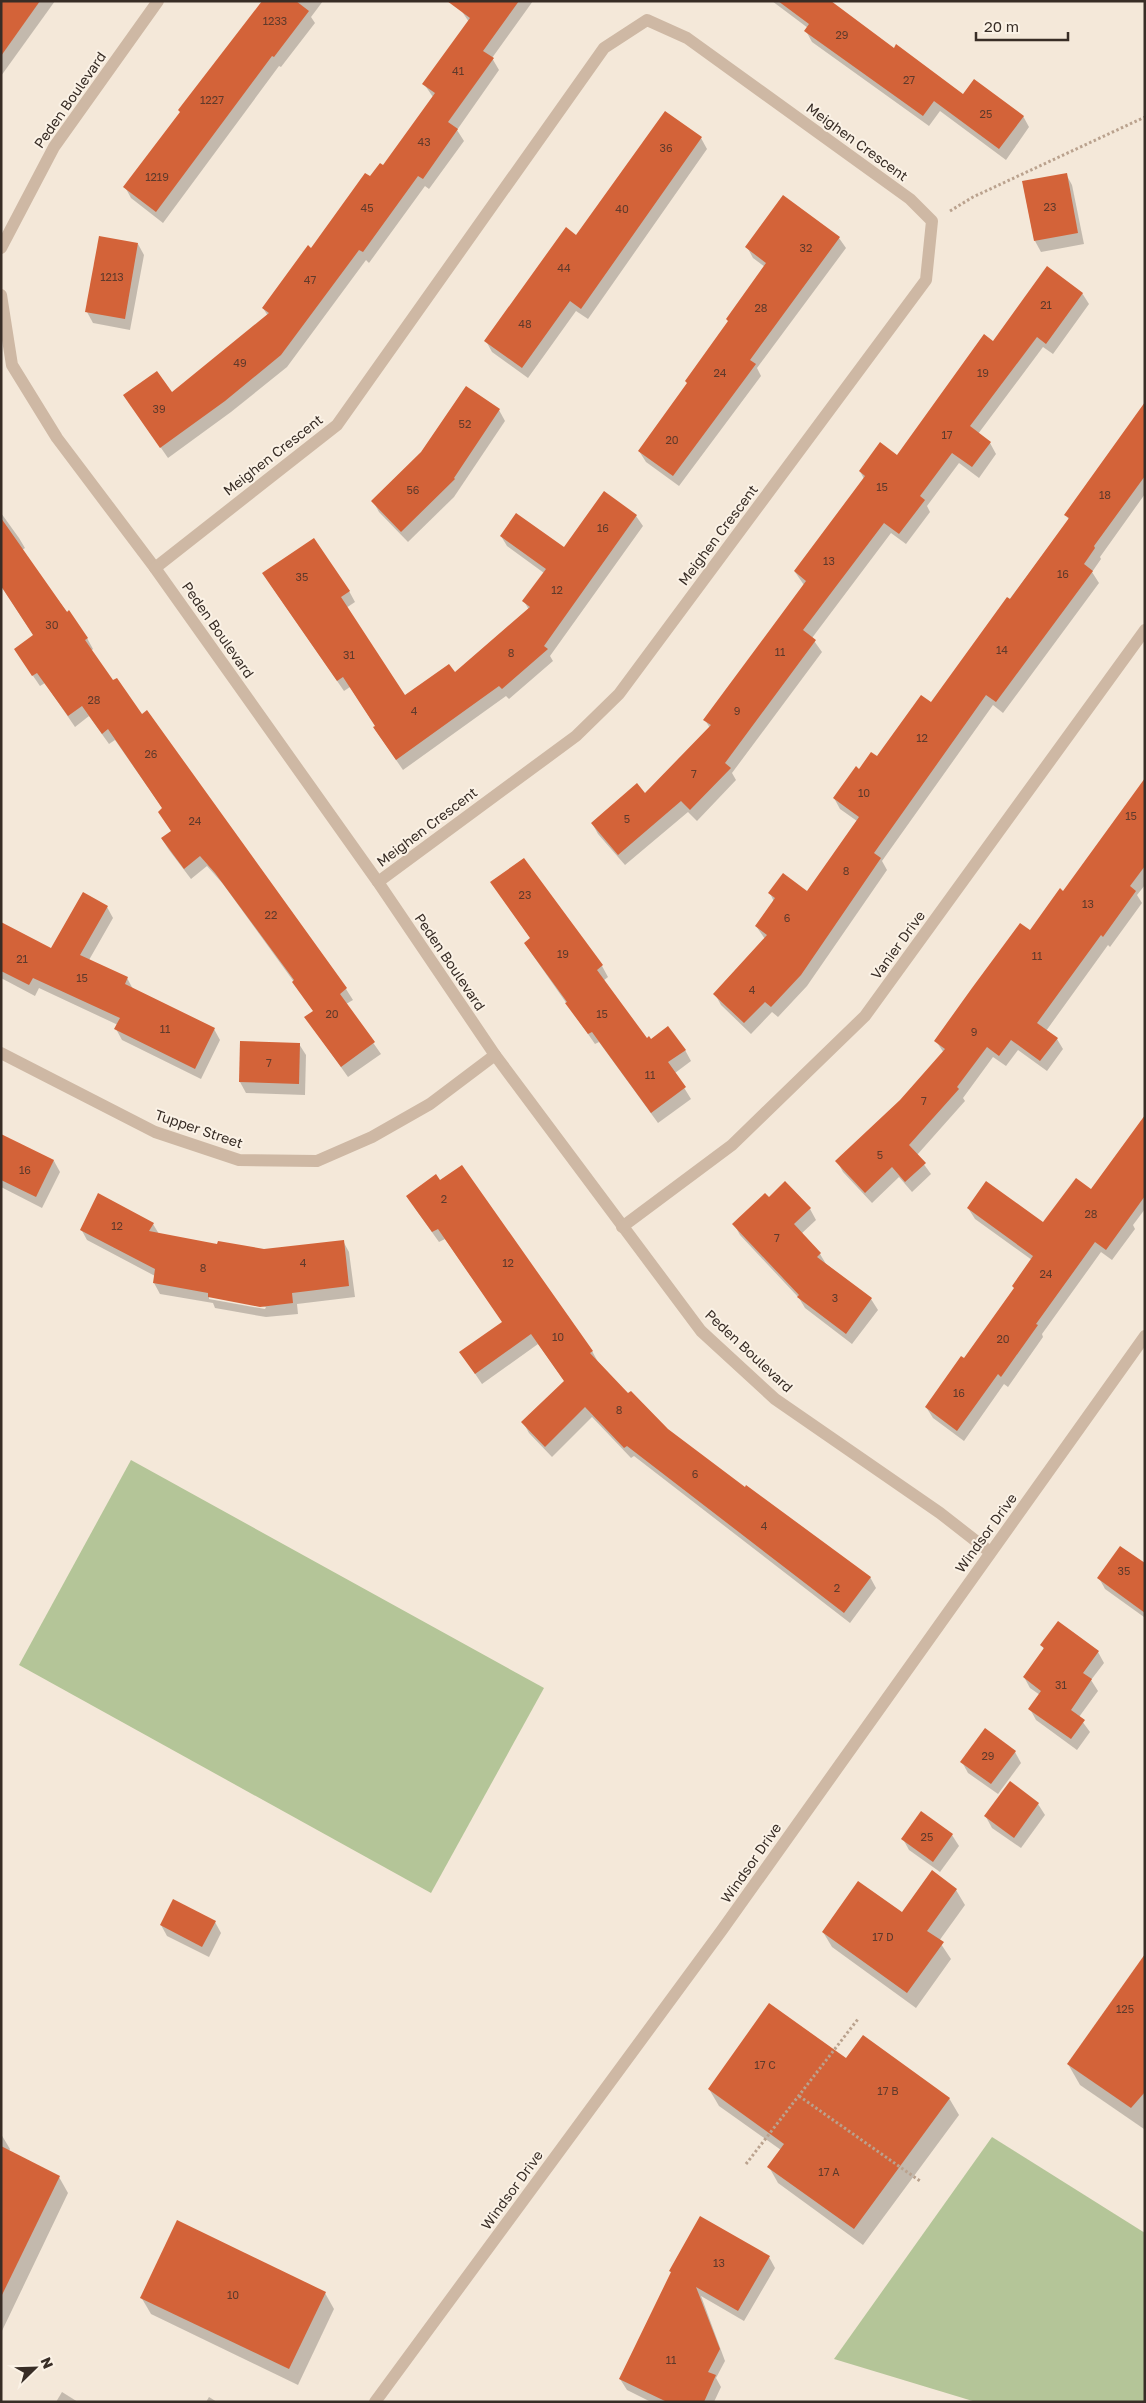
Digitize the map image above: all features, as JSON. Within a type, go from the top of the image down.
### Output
[{"type":"street","name":"Peden Boulevard","points":[[1,248],[54,146],[158,1]]},
{"type":"street","name":"Meighen Crescent","points":[[155,568],[337,425],[604,48],[646,20],[687,38],[910,199],[932,222],[926,280],[619,694],[576,736],[378,882]]},
{"type":"street","name":"Peden Boulevard","points":[[1,295],[12,365],[57,438],[155,568],[378,882],[495,1055],[701,1331],[775,1399],[940,1513],[990,1552]]},
{"type":"street","name":"Vanier Drive","points":[[622,1227],[732,1144],[865,1016],[1145,630]]},
{"type":"street","name":"Tupper Street","points":[[1,1054],[155,1132],[239,1160],[298,1161],[317,1161],[372,1137],[430,1104],[495,1055]]},
{"type":"street","name":"Windsor Drive","points":[[375,2402],[722,1930],[1145,1336]]},
{"type":"path","points":[[932,222],[973,197],[1145,117]]},
{"type":"path","points":[[746,2164],[858,2019]]},
{"type":"path","points":[[799,2096],[920,2181]]},
{"type":"green space","points":[[131,1460],[544,1688],[431,1893],[19,1665]]},
{"type":"green space","points":[[992,2137],[1145,2233],[1145,2402],[976,2402],[834,2359]]},
{"type":"building","points":[[1,1],[40,1],[1,56]]},
{"type":"building","points":[[262,1],[296,1],[309,11],[274,57],[272,56],[156,212],[123,187],[180,112],[178,110]]},
{"type":"building","points":[[447,1],[519,1],[483,51],[494,58],[448,122],[458,129],[423,179],[418,176],[363,252],[359,250],[281,355],[225,401],[160,448],[123,395],[157,371],[172,392],[269,313],[262,308],[308,245],[311,248],[365,173],[370,176],[380,163],[383,165],[435,93],[422,84],[470,18]]},
{"type":"building","points":[[778,1],[831,1],[894,48],[896,44],[963,94],[974,79],[1024,116],[999,149],[934,101],[923,116],[804,31],[809,24]]},
{"type":"building","points":[[665,111],[702,137],[581,309],[570,301],[522,368],[484,341],[566,227],[576,235]]},
{"type":"building","points":[[1067,173],[1078,233],[1034,241],[1022,181]]},
{"type":"building","points":[[783,195],[840,237],[750,360],[756,364],[673,476],[638,451],[687,383],[685,381],[766,263],[745,247]]},
{"type":"building","points":[[99,236],[138,243],[125,319],[85,312]]},
{"type":"building","points":[[1047,266],[1083,293],[1046,344],[1037,337],[970,426],[991,442],[972,467],[952,453],[920,496],[925,500],[899,534],[884,523],[803,630],[816,640],[725,763],[731,768],[690,810],[681,801],[618,855],[591,823],[637,783],[645,793],[711,725],[703,720],[806,581],[794,571],[865,476],[859,471],[880,442],[897,455],[984,334],[993,341]]},
{"type":"building","points":[[466,386],[500,409],[455,479],[401,532],[371,501],[421,452]]},
{"type":"building","points":[[1145,402],[1145,476],[1094,546],[1095,548],[1084,564],[1093,571],[996,702],[986,695],[874,853],[881,858],[801,975],[771,1007],[765,1002],[744,1023],[713,994],[767,935],[755,926],[775,898],[768,893],[783,873],[807,891],[859,817],[833,798],[856,766],[859,769],[871,752],[877,756],[921,695],[931,702],[1007,597],[1010,599],[1069,518],[1064,515]]},
{"type":"building","points":[[604,491],[637,515],[544,646],[548,649],[502,689],[499,686],[396,760],[373,727],[375,726],[343,677],[337,681],[262,573],[314,538],[350,591],[341,597],[405,695],[449,664],[455,672],[530,607],[522,601],[546,569],[500,536],[516,513],[564,547]]},
{"type":"building","points":[[1,518],[67,612],[69,610],[88,638],[85,640],[113,680],[117,678],[142,714],[147,710],[347,988],[340,994],[375,1042],[341,1067],[304,1017],[313,1011],[292,982],[294,980],[215,873],[200,856],[184,869],[161,838],[171,831],[158,812],[162,808],[108,729],[102,734],[82,706],[68,716],[37,673],[32,676],[14,649],[33,635],[1,586]]},
{"type":"building","points":[[1145,778],[1145,866],[1130,886],[1136,891],[1103,937],[1101,935],[1037,1023],[1058,1038],[1040,1061],[1011,1040],[999,1056],[987,1047],[957,1087],[959,1089],[909,1145],[926,1163],[905,1182],[892,1167],[865,1193],[835,1161],[900,1100],[945,1049],[934,1041],[972,988],[1020,923],[1030,930],[1060,888],[1063,891]]},
{"type":"building","points":[[524,858],[603,965],[597,970],[647,1038],[649,1036],[651,1039],[668,1026],[686,1050],[668,1062],[686,1087],[651,1113],[592,1032],[588,1034],[565,1003],[567,1002],[524,943],[530,938],[490,882]]},
{"type":"building","points":[[83,892],[108,906],[80,955],[128,977],[125,984],[215,1028],[195,1069],[114,1029],[120,1018],[33,978],[29,985],[1,971],[1,922],[51,948]]},
{"type":"building","points":[[240,1041],[300,1043],[299,1084],[239,1082]]},
{"type":"building","points":[[1145,1115],[1145,1196],[1106,1250],[1095,1242],[1036,1324],[1038,1325],[1001,1377],[998,1374],[957,1431],[925,1407],[961,1356],[964,1358],[1014,1288],[1012,1286],[1033,1256],[967,1208],[986,1181],[1043,1222],[1076,1178],[1091,1189]]},
{"type":"building","points":[[1,1134],[54,1160],[36,1197],[1,1180]]},
{"type":"building","points":[[462,1165],[593,1351],[590,1353],[628,1393],[631,1391],[668,1429],[745,1487],[746,1485],[871,1577],[844,1613],[627,1446],[624,1448],[585,1407],[545,1447],[521,1422],[564,1381],[531,1334],[475,1374],[459,1352],[502,1322],[438,1229],[432,1232],[406,1196],[436,1174],[440,1180]]},
{"type":"building","points":[[785,1181],[811,1208],[794,1224],[821,1253],[817,1257],[872,1298],[846,1334],[797,1297],[799,1295],[732,1224],[765,1193],[769,1197]]},
{"type":"building","points":[[98,1193],[154,1223],[149,1231],[217,1244],[218,1241],[264,1249],[344,1240],[349,1286],[292,1293],[293,1303],[260,1307],[208,1297],[208,1293],[153,1283],[155,1269],[80,1230]]},
{"type":"building","points":[[1120,1546],[1145,1563],[1145,1613],[1097,1578]]},
{"type":"building","points":[[1058,1621],[1099,1651],[1083,1673],[1092,1679],[1071,1710],[1085,1720],[1071,1739],[1028,1709],[1041,1691],[1023,1677],[1044,1648],[1040,1645]]},
{"type":"building","points":[[985,1728],[1016,1751],[991,1784],[960,1762]]},
{"type":"building","points":[[1010,1781],[1039,1803],[1014,1838],[984,1816]]},
{"type":"building","points":[[921,1811],[953,1834],[933,1862],[901,1839]]},
{"type":"building","points":[[932,1870],[957,1889],[927,1931],[944,1942],[907,1993],[822,1932],[858,1881],[902,1912]]},
{"type":"building","points":[[173,1899],[216,1921],[202,1947],[160,1925]]},
{"type":"building","points":[[1145,1954],[1145,2092],[1131,2108],[1067,2064]]},
{"type":"building","points":[[769,2003],[846,2058],[863,2035],[950,2098],[854,2229],[767,2167],[784,2144],[708,2089]]},
{"type":"building","points":[[1,2146],[60,2176],[1,2297]]},
{"type":"building","points":[[700,2216],[770,2256],[738,2311],[696,2287],[720,2349],[708,2372],[716,2375],[704,2402],[667,2402],[619,2379],[671,2272],[669,2271]]},
{"type":"building","points":[[177,2220],[326,2292],[289,2369],[140,2298]]}]
